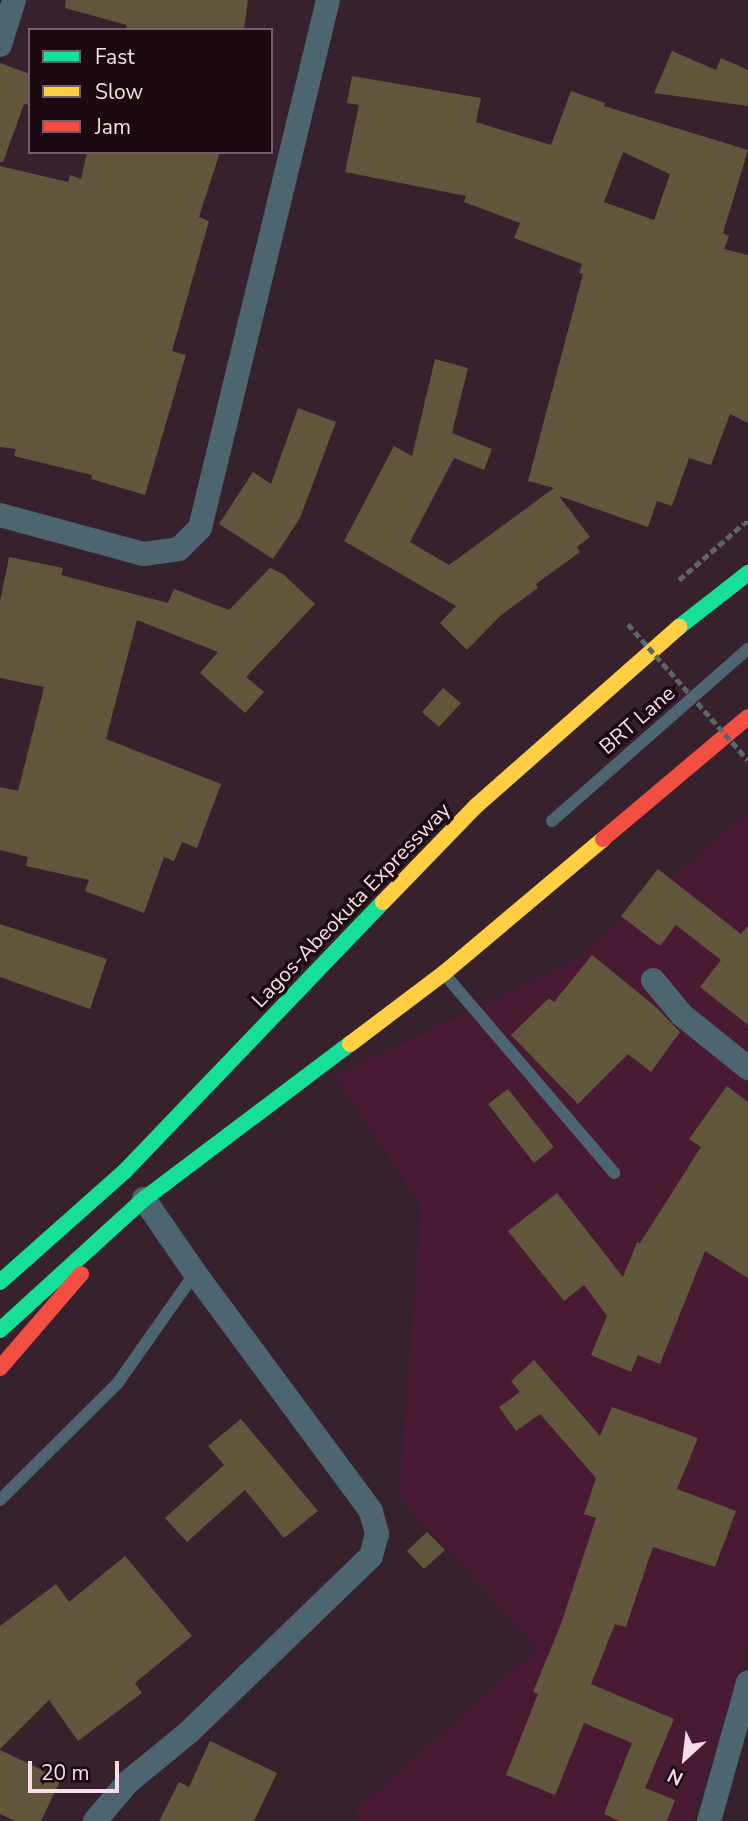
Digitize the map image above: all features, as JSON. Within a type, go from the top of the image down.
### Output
[{"type":"main road","name":"Lagos-Abeokuta Expressway","points":[[0,1282],[124,1172],[476,806],[664,638],[748,573]]},
{"type":"main road","points":[[0,1330],[144,1199],[444,973],[748,717]]},
{"type":"main road","points":[[0,1269],[124,1172]]},
{"type":"main road","points":[[0,1368],[144,1199]]},
{"type":"street","points":[[0,45],[14,0]]},
{"type":"street","points":[[0,515],[144,554],[179,550],[200,528],[328,0]]},
{"type":"street","points":[[653,980],[682,1015],[748,1068]]},
{"type":"street","points":[[95,1821],[128,1782],[189,1732],[371,1556],[377,1534],[371,1511],[195,1273],[144,1199]]},
{"type":"street","points":[[709,1821],[748,1682]]},
{"type":"lane","name":"BRT Lane","points":[[552,821],[748,649]]},
{"type":"lane","points":[[444,973],[614,1173]]},
{"type":"lane","points":[[0,1500],[117,1384],[195,1273]]},
{"type":"path","points":[[676,582],[744,523],[748,523]]},
{"type":"path","points":[[638,615],[628,624],[748,760]]},
{"type":"shaded area","points":[[748,813],[748,1644],[692,1821],[360,1821],[354,1812],[538,1649],[399,1496],[421,1206],[335,1076],[573,962]]},
{"type":"building","points":[[66,0],[248,0],[244,28],[126,28],[127,25],[65,8]]},
{"type":"building","points":[[672,51],[716,70],[721,58],[748,70],[748,106],[654,93]]},
{"type":"building","points":[[0,63],[28,73],[28,105],[24,104],[3,162],[0,162]]},
{"type":"building","points":[[352,76],[481,98],[476,122],[551,145],[571,91],[605,103],[604,106],[748,150],[723,233],[729,236],[724,249],[748,255],[748,423],[730,414],[711,465],[689,458],[672,506],[657,501],[648,527],[559,496],[590,537],[577,547],[580,552],[536,584],[538,588],[500,616],[467,650],[440,623],[456,606],[344,541],[394,446],[412,456],[435,359],[468,368],[452,433],[492,449],[484,470],[454,458],[410,542],[449,565],[554,488],[528,481],[583,274],[579,273],[582,264],[514,238],[520,223],[464,202],[466,196],[345,172],[359,105],[347,103]],"holes":[[[623,152],[670,174],[654,220],[604,202]]]},
{"type":"building","points":[[87,154],[219,154],[199,217],[209,221],[172,351],[186,355],[145,495],[91,479],[92,475],[14,456],[16,449],[0,447],[0,166],[68,182],[70,175],[81,179]]},
{"type":"building","points":[[298,408],[336,422],[300,518],[273,559],[219,524],[253,472],[271,484]]},
{"type":"building","points":[[9,557],[63,568],[61,575],[168,603],[174,589],[229,610],[270,568],[283,574],[315,604],[246,677],[264,692],[245,713],[200,673],[218,652],[137,620],[106,739],[221,784],[197,848],[182,842],[174,861],[164,857],[144,913],[85,891],[89,880],[26,866],[28,857],[0,850],[0,787],[18,791],[44,687],[0,678],[0,601]]},
{"type":"building","points":[[443,688],[461,703],[439,727],[422,712]]},
{"type":"building","points":[[658,869],[741,934],[748,926],[748,1025],[700,987],[721,960],[676,925],[660,946],[621,916]]},
{"type":"building","points":[[0,924],[107,959],[90,1009],[0,977]]},
{"type":"building","points":[[592,955],[656,1007],[680,1032],[651,1072],[628,1054],[578,1104],[511,1035],[549,998],[554,1002]]},
{"type":"building","points":[[727,1086],[748,1102],[748,1278],[705,1251],[660,1364],[638,1355],[631,1372],[591,1355],[607,1316],[584,1285],[564,1301],[508,1231],[557,1193],[623,1277],[637,1242],[640,1243],[701,1147],[689,1139]]},
{"type":"building","points":[[508,1089],[554,1147],[534,1163],[488,1104]]},
{"type":"building","points":[[534,1360],[600,1436],[612,1407],[698,1438],[677,1489],[736,1511],[715,1567],[653,1547],[626,1627],[615,1624],[591,1684],[674,1719],[645,1788],[675,1800],[667,1821],[620,1821],[604,1814],[632,1743],[584,1723],[555,1795],[506,1775],[538,1694],[533,1692],[561,1624],[596,1518],[584,1514],[596,1478],[540,1414],[516,1431],[499,1407],[520,1392],[511,1381]]},
{"type":"building","points":[[241,1419],[318,1511],[284,1538],[245,1490],[187,1542],[165,1518],[224,1465],[208,1446]]},
{"type":"building","points":[[427,1532],[445,1550],[424,1569],[407,1551]]},
{"type":"building","points":[[125,1556],[192,1636],[135,1683],[142,1693],[78,1741],[49,1700],[0,1749],[0,1626],[56,1584],[69,1602]]},
{"type":"building","points":[[210,1741],[277,1773],[254,1821],[159,1821],[179,1782],[189,1787]]},
{"type":"building","points":[[0,1750],[61,1779],[41,1821],[15,1821],[0,1814]]},
{"type":"traffic: fast","points":[[679,627],[748,573]]},
{"type":"traffic: fast","points":[[0,1282],[124,1172],[383,902]]},
{"type":"traffic: fast","points":[[0,1330],[144,1199],[350,1044]]},
{"type":"traffic: slow","points":[[383,902],[476,806],[679,627]]},
{"type":"traffic: slow","points":[[350,1044],[444,973],[603,839]]},
{"type":"traffic: jam","points":[[603,839],[748,717]]},
{"type":"traffic: jam","points":[[0,1368],[81,1274]]}]
